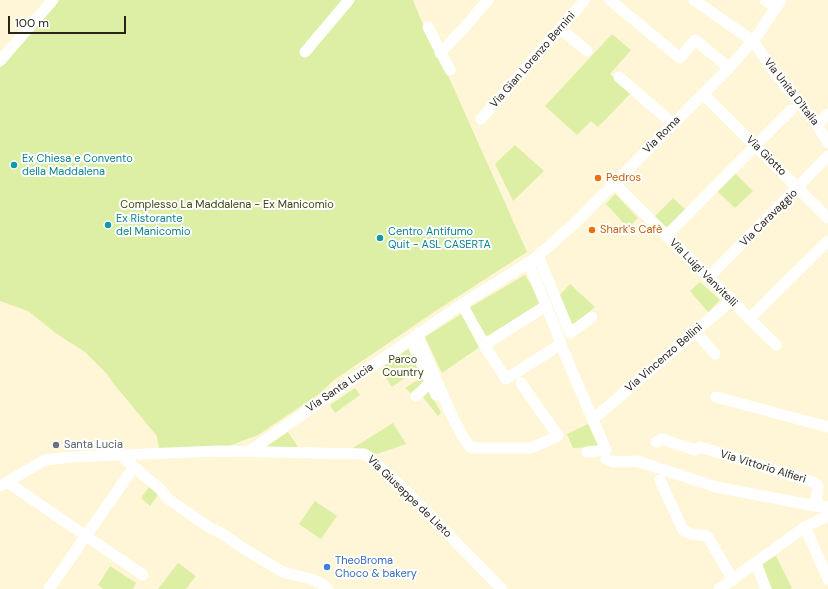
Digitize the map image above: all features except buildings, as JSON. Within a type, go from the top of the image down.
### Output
[{"type":"street","points":[[0,60],[53,0]]},
{"type":"street","points":[[305,52],[350,0]]},
{"type":"street","points":[[440,53],[488,0]]},
{"type":"street","name":"Via Gian Lorenzo Bernini","points":[[481,119],[586,0]]},
{"type":"street","points":[[610,0],[680,58],[695,40],[729,68]]},
{"type":"street","name":"Via Unità D'Italia","points":[[694,0],[753,41],[798,103],[817,125],[828,143]]},
{"type":"street","points":[[765,0],[778,4]]},
{"type":"street","name":"Via Roma","points":[[533,259],[573,224],[729,68],[760,33],[778,4]]},
{"type":"street","points":[[428,27],[450,70]]},
{"type":"street","points":[[562,29],[587,51]]},
{"type":"street","points":[[619,77],[673,124]]},
{"type":"street","name":"Via Giotto","points":[[703,94],[828,218]]},
{"type":"street","points":[[666,236],[756,147],[791,110]]},
{"type":"street","points":[[817,125],[828,114]]},
{"type":"street","name":"Via Caravaggio","points":[[708,278],[828,156]]},
{"type":"street","name":"Via Luigi Vanvitelli","points":[[614,183],[776,345]]},
{"type":"street","points":[[749,319],[828,241]]},
{"type":"street","points":[[533,259],[546,306],[606,450],[587,452]]},
{"type":"street","points":[[533,259],[570,334],[592,316]]},
{"type":"street","name":"Via Santa Lucia","points":[[248,452],[415,339],[462,304],[533,259]]},
{"type":"street","name":"Via Vincenzo Bellini","points":[[598,414],[731,301]]},
{"type":"street","points":[[462,304],[484,345],[506,379],[561,344]]},
{"type":"street","points":[[484,345],[546,306]]},
{"type":"street","points":[[695,331],[715,354]]},
{"type":"street","points":[[415,339],[430,384],[443,410]]},
{"type":"street","points":[[415,339],[452,416],[470,447],[531,448],[558,436],[521,384]]},
{"type":"street","points":[[416,396],[430,384]]},
{"type":"street","points":[[716,396],[828,427]]},
{"type":"street","name":"Via Vittorio Alfieri","points":[[656,442],[662,439],[695,450],[700,447],[813,482],[818,488],[816,506]]},
{"type":"street","name":"Via Giuseppe de Lieto","points":[[4,484],[45,460],[80,456],[219,451],[364,454],[398,484],[502,589]]},
{"type":"street","points":[[120,455],[160,489],[168,499],[210,528],[221,532],[246,550],[283,572],[311,578],[325,586]]},
{"type":"street","points":[[606,459],[613,462],[637,461],[716,487],[784,501],[828,507]]},
{"type":"street","points":[[50,589],[85,536],[134,467]]},
{"type":"street","points":[[660,480],[683,530],[692,534],[707,536],[733,580]]},
{"type":"street","points":[[4,484],[143,575]]},
{"type":"street","points":[[718,589],[756,564],[805,527],[828,516]]},
{"type":"street","points":[[805,527],[828,578]]},
{"type":"street","points":[[756,564],[766,589]]},
{"type":"green space","name":"Complesso La Maddalena - Ex Manicomio","points":[[58,0],[413,0],[527,252],[434,312],[334,380],[319,394],[258,435],[229,446],[159,449],[157,436],[108,375],[85,352],[57,334],[28,311],[0,301],[0,65]]},
{"type":"green space","points":[[612,34],[631,50],[610,74],[632,92],[598,127],[591,121],[577,135],[545,106]]},
{"type":"green space","points":[[515,145],[544,171],[513,201],[495,164]]},
{"type":"green space","points":[[735,173],[753,191],[735,208],[716,190]]},
{"type":"green space","points":[[615,194],[638,218],[628,228],[606,204]]},
{"type":"green space","points":[[673,198],[686,210],[667,230],[654,217]]},
{"type":"green space","points":[[525,275],[540,299],[540,303],[488,336],[486,335],[469,308]]},
{"type":"green space","points":[[700,282],[720,300],[708,312],[690,291]]},
{"type":"green space","points":[[570,284],[595,307],[573,326],[559,296]]},
{"type":"green space","points":[[463,313],[481,346],[442,373],[425,337]]},
{"type":"green space","name":"Parco Country","points":[[411,347],[419,368],[392,387],[380,369]]},
{"type":"green space","name":"Parco Country","points":[[422,377],[441,413],[438,416],[418,391],[413,395],[405,388]]},
{"type":"green space","points":[[355,388],[360,395],[335,413],[330,405]]},
{"type":"green space","points":[[393,423],[406,444],[377,454],[353,448]]},
{"type":"green space","points":[[588,424],[599,447],[573,448],[567,434]]},
{"type":"green space","points":[[288,432],[298,447],[266,447]]},
{"type":"green space","points":[[149,487],[159,494],[150,506],[141,498]]},
{"type":"green space","points":[[315,501],[337,516],[321,539],[299,524]]},
{"type":"green space","points":[[776,556],[792,588],[790,589],[770,589],[758,564]]},
{"type":"green space","points":[[178,563],[196,576],[186,589],[158,589]]},
{"type":"green space","points":[[110,566],[136,583],[133,589],[103,589],[98,585]]},
{"type":"place","name":"Ex Chiesa e Convento della Maddalena","points":[[14,165]]},
{"type":"place","name":"Pedros","points":[[598,178]]},
{"type":"place","name":"Ex Ristorante del Manicomio","points":[[108,225]]},
{"type":"place","name":"Shark's Cafè","points":[[592,230]]},
{"type":"place","name":"Centro Antifumo Quit - ASL CASERTA","points":[[380,238]]},
{"type":"place","name":"Santa Lucia","points":[[56,445]]},
{"type":"place","name":"TheoBroma Choco & bakery","points":[[327,567]]}]
